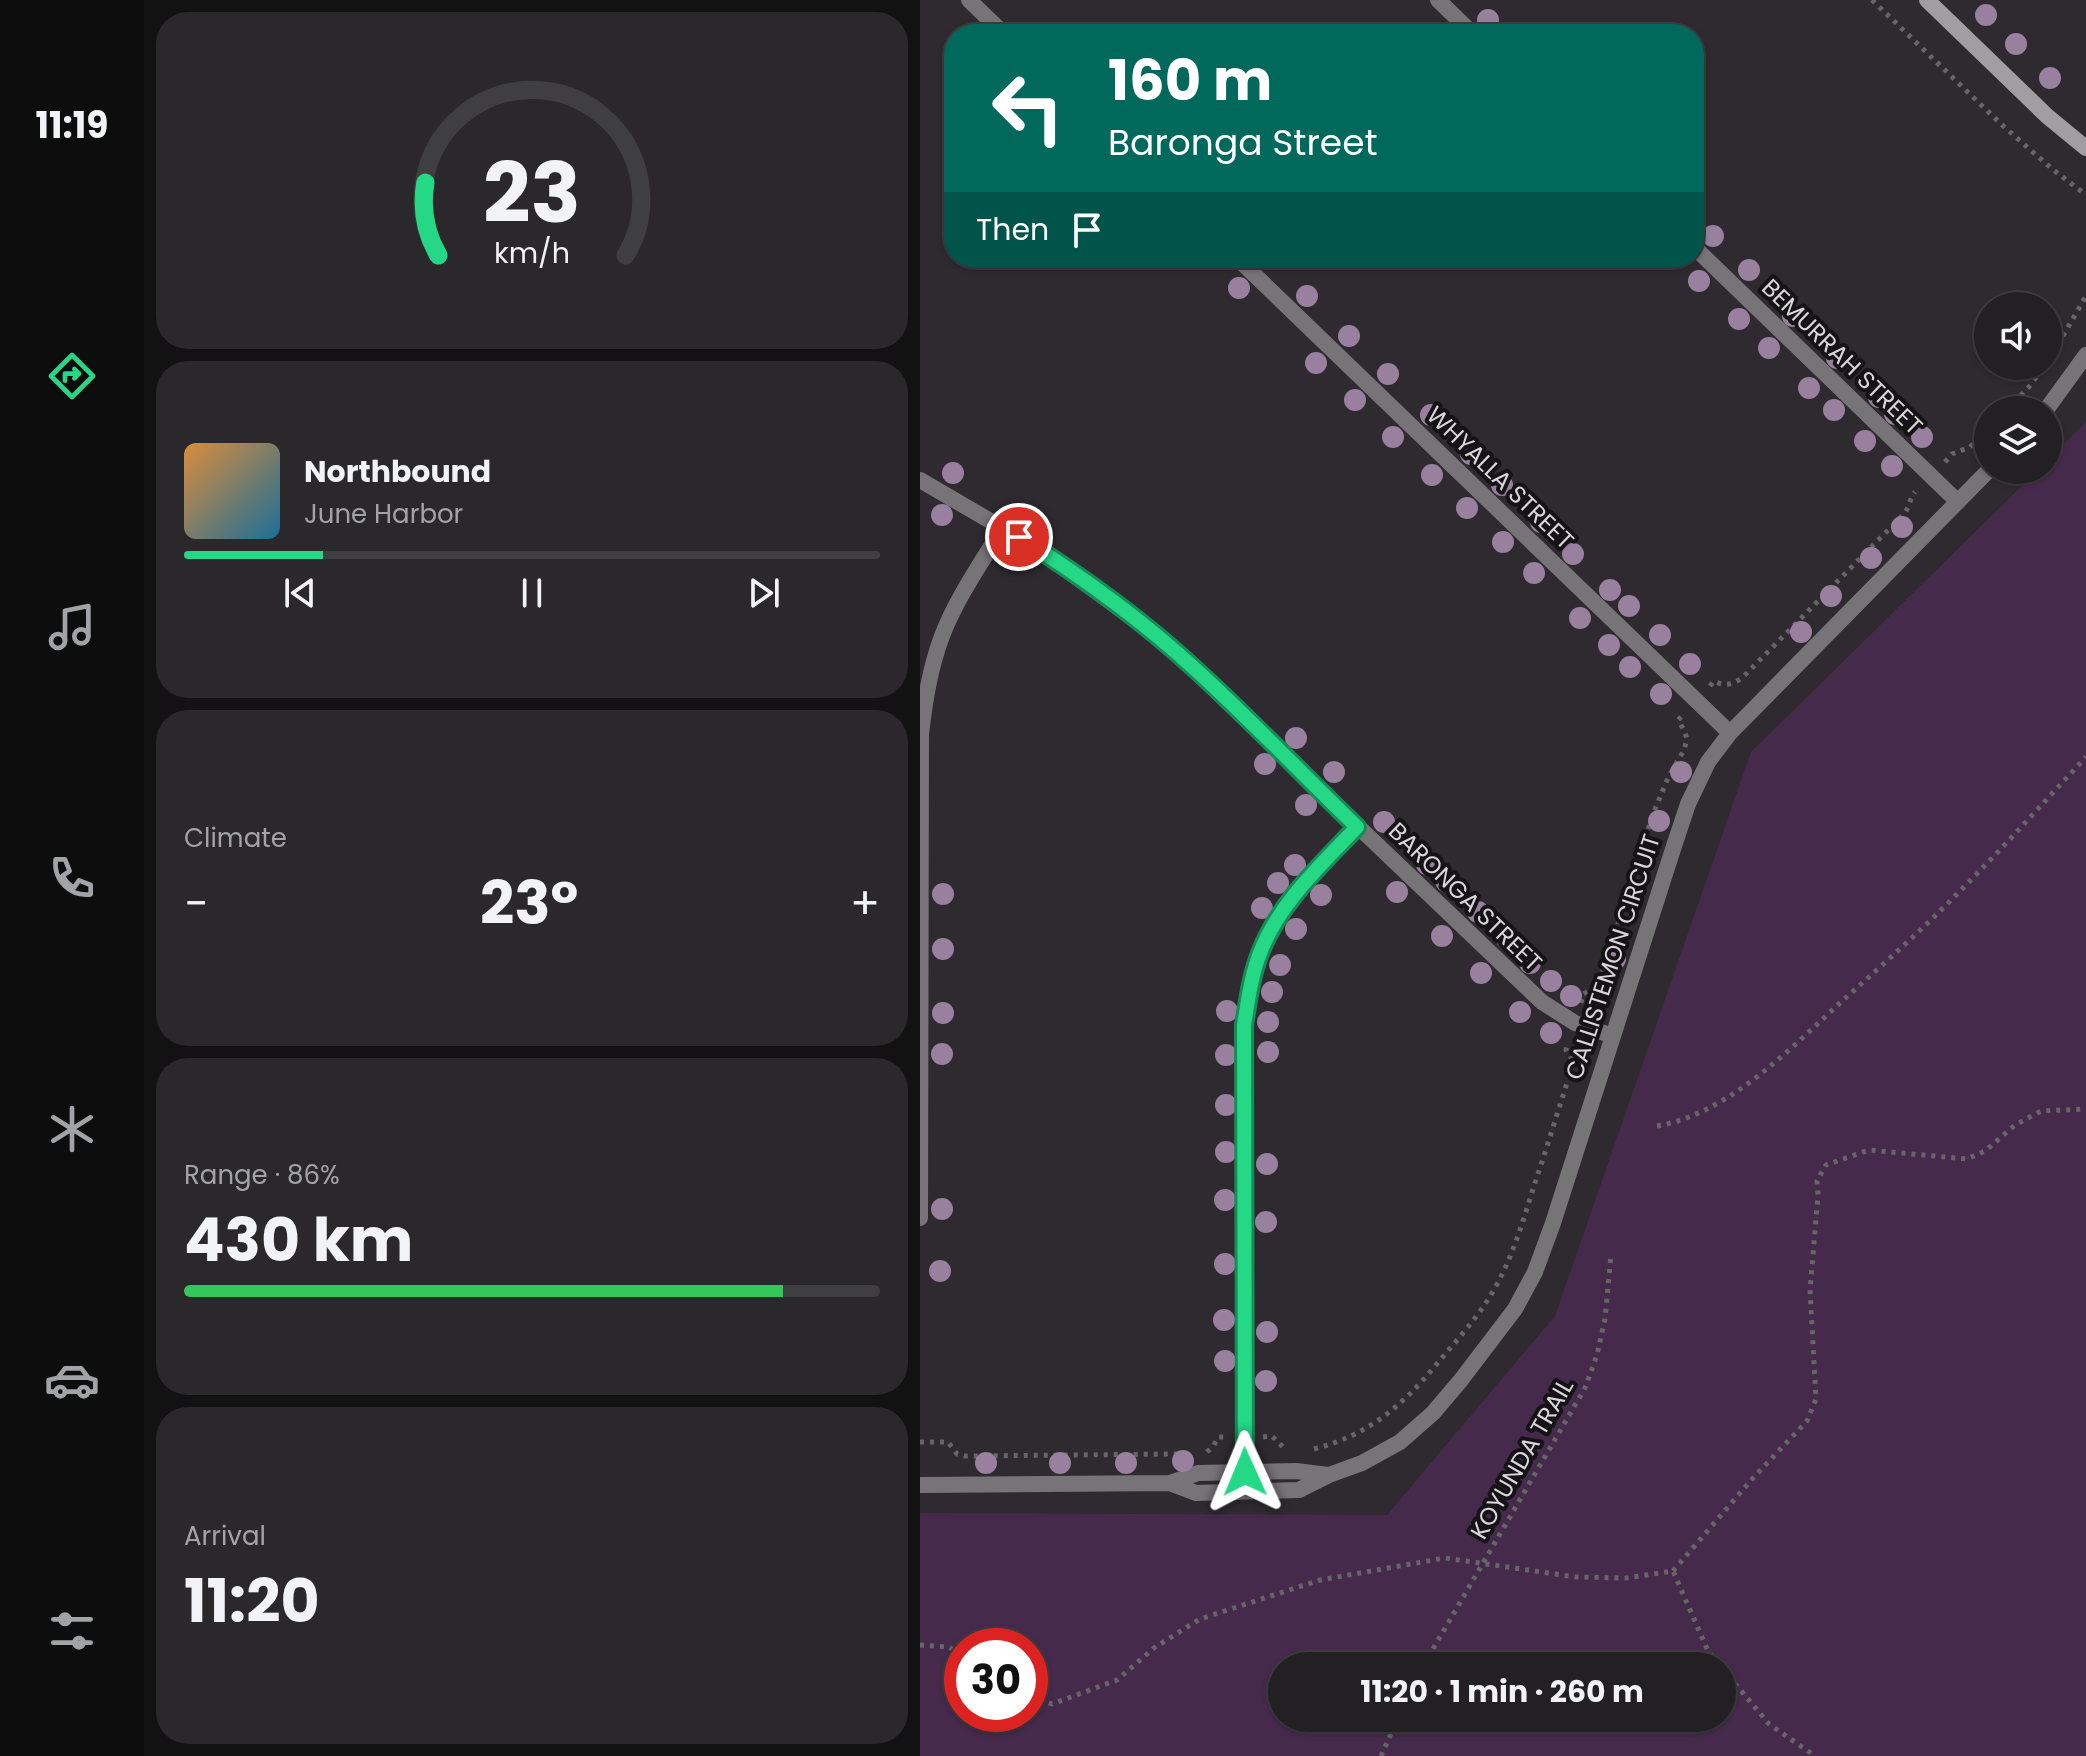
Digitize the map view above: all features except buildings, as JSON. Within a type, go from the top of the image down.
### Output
[{"type":"street","points":[[969,0],[994,24]]},
{"type":"street","points":[[1438,0],[1463,24]]},
{"type":"street","points":[[1927,0],[2047,116],[2086,148]]},
{"type":"street","name":"BEMURRAH STREET","points":[[1704,257],[1958,502]]},
{"type":"street","name":"WHYALLA STREET","points":[[1247,268],[1730,733]]},
{"type":"street","points":[[2056,396],[2086,355]]},
{"type":"street","name":"BARONGA STREET","points":[[920,480],[1003,527],[1066,568],[1172,649],[1542,1002],[1575,1023],[1613,1036]]},
{"type":"street","name":"CALLISTEMON CIRCUIT","points":[[1170,1483],[1196,1493],[1299,1490],[1362,1463],[1400,1442],[1433,1413],[1461,1380],[1515,1309],[1535,1272],[1688,804],[1708,762],[1730,733],[1975,484]]},
{"type":"street","points":[[920,1218],[921,734],[924,703],[943,634],[1003,527]]},
{"type":"street","points":[[1245,1472],[1244,1025],[1259,955],[1271,928],[1321,864],[1357,827]]},
{"type":"street","name":"CALLISTEMON CIRCUIT","points":[[920,1485],[1170,1483],[1198,1473],[1296,1471],[1329,1475]]},
{"type":"path","points":[[1872,0],[2001,124],[2086,195]]},
{"type":"path","points":[[2062,337],[2086,296]]},
{"type":"path","points":[[2020,396],[2034,380]]},
{"type":"path","points":[[1945,462],[1952,454],[1974,443]]},
{"type":"path","points":[[1708,687],[1714,681],[1728,684],[1743,677],[1908,509],[1910,497],[1917,490]]},
{"type":"path","points":[[1581,1003],[1583,994],[1600,980],[1653,814],[1684,750],[1687,739],[1678,720],[1684,713]]},
{"type":"path","points":[[1657,1126],[1679,1122],[1709,1108],[1783,1055],[1955,896],[2086,757]]},
{"type":"path","points":[[1306,1450],[1334,1444],[1391,1412],[1410,1395],[1475,1319],[1489,1298],[1515,1247],[1571,1070],[1573,1061],[1566,1050],[1569,1041]]},
{"type":"path","points":[[1048,1703],[1052,1704],[1117,1680],[1154,1648],[1200,1619],[1320,1580],[1445,1558],[1576,1577],[1626,1578],[1673,1571],[1807,1421],[1816,1399],[1810,1290],[1817,1181],[1826,1165],[1869,1150],[1967,1159],[1985,1151],[2015,1125],[2041,1111],[2086,1109]]},
{"type":"path","name":"KOYUNDA TRAIL","points":[[1431,1652],[1585,1388],[1605,1319],[1611,1255]]},
{"type":"path","points":[[1263,1437],[1272,1436],[1287,1450]]},
{"type":"path","points":[[1198,1454],[1207,1452],[1218,1437],[1228,1437]]},
{"type":"path","points":[[920,1442],[948,1442],[957,1454],[965,1456],[1182,1454]]},
{"type":"path","points":[[1673,1571],[1709,1652]]},
{"type":"path","points":[[920,1645],[944,1647]]},
{"type":"path","points":[[1736,1685],[1769,1724],[1815,1756]]},
{"type":"path","points":[[1381,1756],[1392,1732]]},
{"type":"shaded area","points":[[2086,422],[2086,1756],[920,1756],[920,1513],[1387,1515],[1555,1316],[1751,752],[2024,484],[2062,484],[2062,446]]},
{"type":"route","points":[[1019,537],[1066,568],[1172,649],[1357,827],[1321,864],[1271,928],[1259,955],[1244,1025],[1245,1472]]}]
